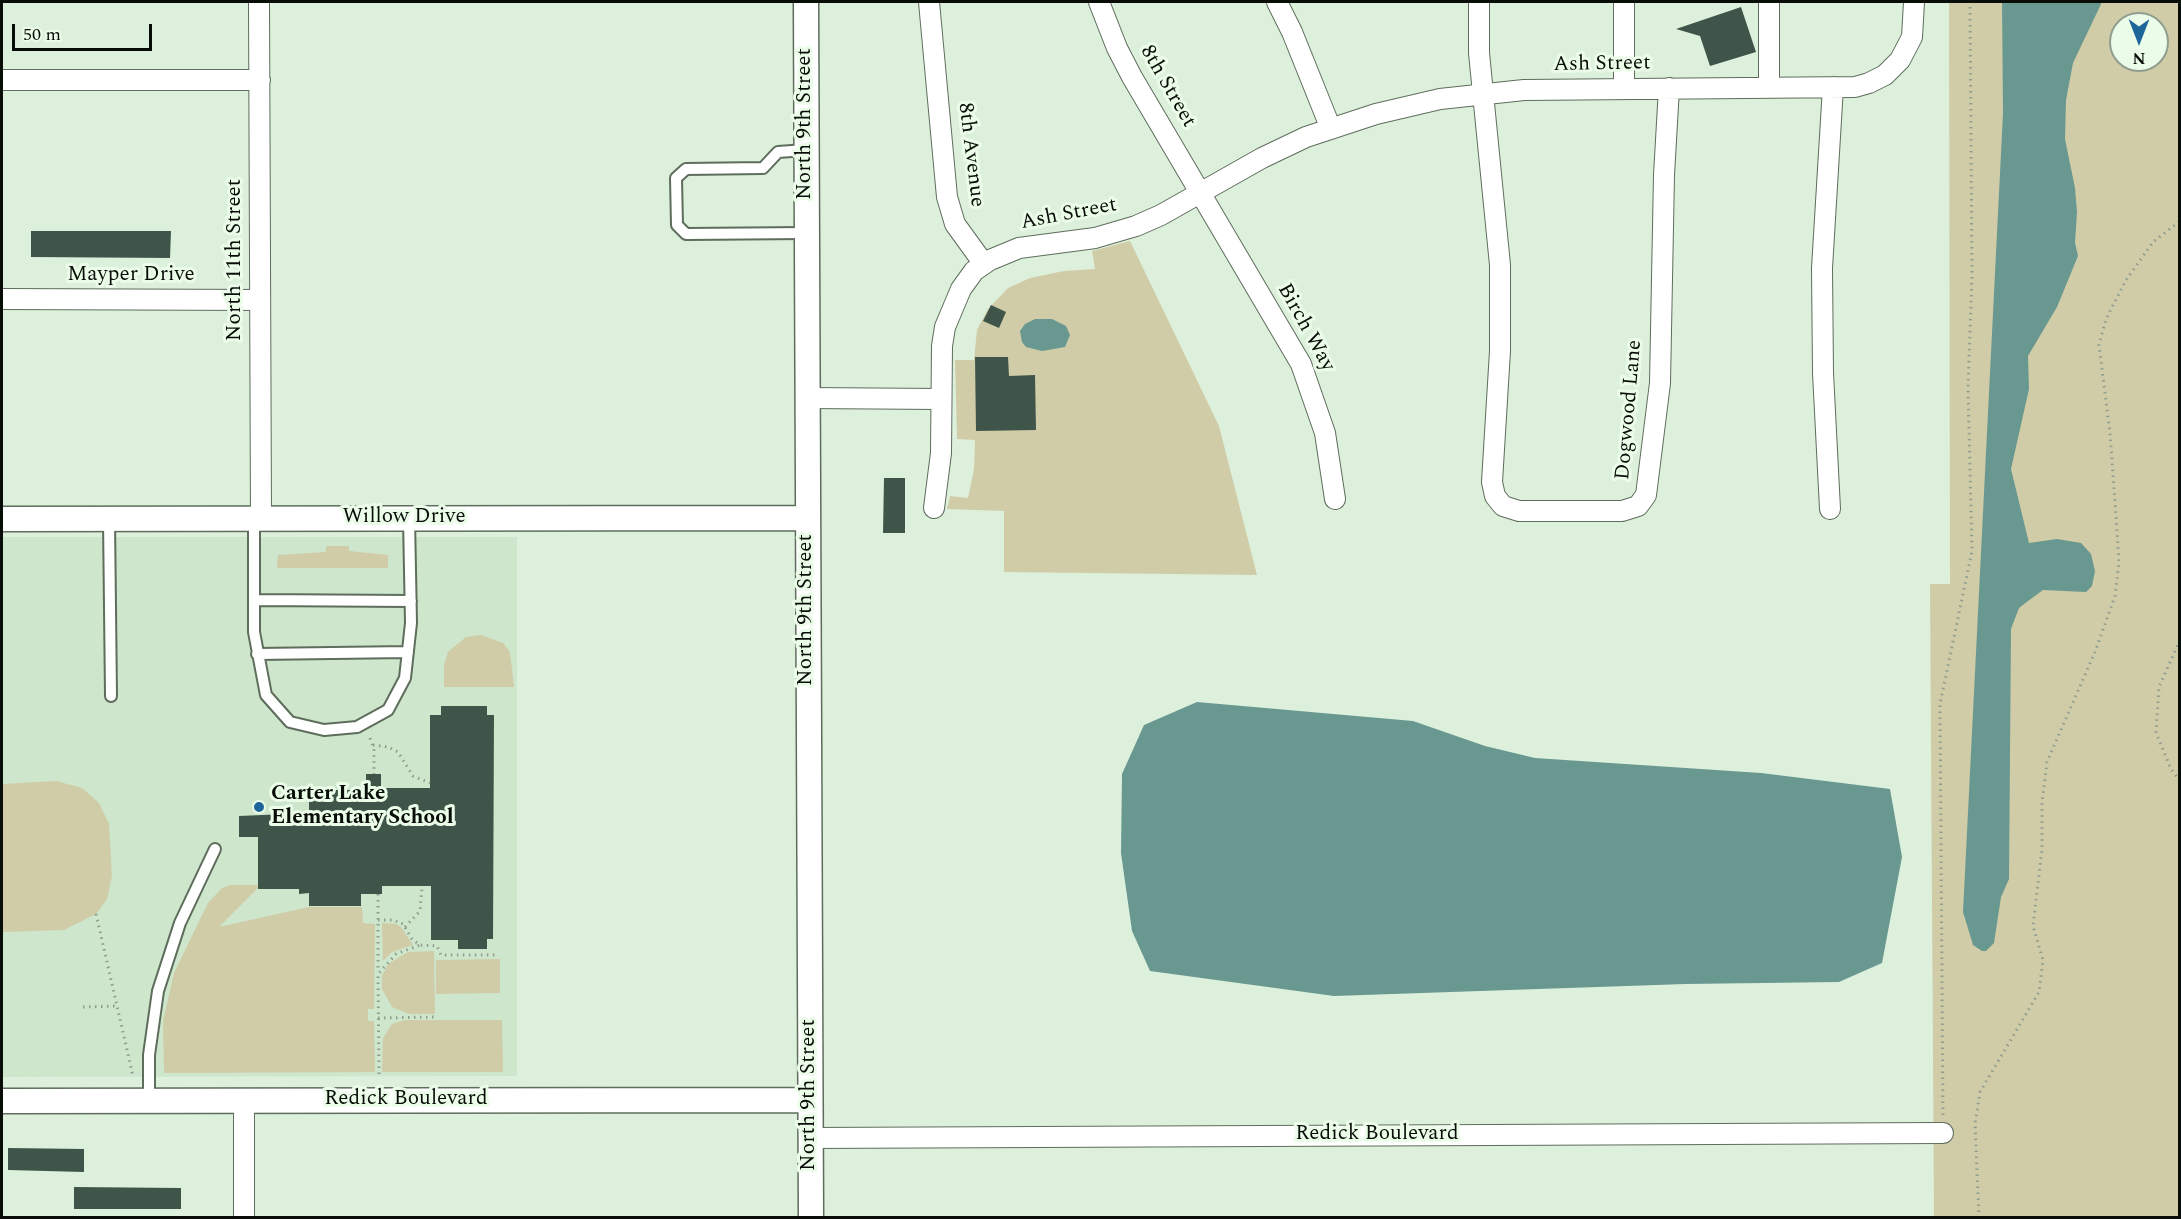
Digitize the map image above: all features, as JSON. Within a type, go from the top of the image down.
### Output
[{"type":"street","name":"North 11th Street","points":[[258,518],[259,2]]},
{"type":"street","name":"North 9th Street","points":[[806,2],[811,1218]]},
{"type":"street","name":"8th Avenue","points":[[930,2],[947,197],[955,224],[984,264]]},
{"type":"street","name":"8th Street","points":[[1099,2],[1117,48],[1132,77],[1200,192]]},
{"type":"street","points":[[1277,2],[1292,32],[1331,129]]},
{"type":"street","points":[[1479,2],[1483,94]]},
{"type":"street","points":[[1624,2],[1624,88]]},
{"type":"street","points":[[1769,2],[1769,88]]},
{"type":"street","name":"Ash Street","points":[[984,264],[1019,248],[1095,238],[1136,226],[1262,158],[1331,129],[1376,114],[1430,101],[1524,90],[1833,87],[1869,83],[1885,75],[1900,60],[1912,38],[1914,2]]},
{"type":"street","points":[[2,80],[260,80]]},
{"type":"street","points":[[1830,509],[1823,373],[1822,268],[1833,87]]},
{"type":"street","name":"Dogwood Lane","points":[[1483,94],[1500,265],[1500,351],[1492,482],[1495,496],[1503,506],[1519,511],[1622,511],[1638,506],[1646,495],[1652,459],[1660,383],[1669,88]]},
{"type":"street","name":"Birch Way","points":[[1200,192],[1308,381],[1325,432],[1335,499]]},
{"type":"street","points":[[934,508],[941,453],[942,346],[945,327],[962,289],[974,271],[984,264]]},
{"type":"street","name":"Mayper Drive","points":[[2,299],[260,300]]},
{"type":"street","points":[[807,398],[941,399]]},
{"type":"street","name":"Willow Drive","points":[[2,519],[807,518]]},
{"type":"street","name":"Redick Boulevard","points":[[2,1101],[810,1100]]},
{"type":"street","points":[[244,1101],[244,1218]]},
{"type":"street","name":"Redick Boulevard","points":[[810,1138],[1943,1133]]},
{"type":"lane","points":[[806,150],[778,152],[763,168],[686,170],[676,178],[676,190],[677,225],[686,234],[806,233]]},
{"type":"lane","points":[[258,518],[254,600],[257,654],[266,695],[290,722],[324,730],[357,727],[388,710],[405,678],[411,602],[409,518]]},
{"type":"lane","points":[[109,519],[111,696]]},
{"type":"lane","points":[[254,600],[411,602]]},
{"type":"lane","points":[[257,654],[408,652]]},
{"type":"lane","points":[[149,1101],[149,1055],[158,991],[180,923],[215,849]]},
{"type":"path","points":[[1943,1133],[1940,704],[1971,551],[1968,398],[1972,277],[1970,2]]},
{"type":"path","points":[[1979,1218],[1975,1124],[1980,1092],[2039,992],[2043,960],[2033,926],[2042,849],[2042,803],[2047,762],[2115,596],[2119,562],[2110,434],[2099,345],[2106,319],[2126,280],[2153,242],[2180,221]]},
{"type":"path","points":[[2180,640],[2159,687],[2156,734],[2171,769],[2180,780]]},
{"type":"path","points":[[370,738],[374,745],[374,774]]},
{"type":"path","points":[[374,745],[388,747],[398,752],[413,776],[430,783]]},
{"type":"path","points":[[405,927],[420,911],[422,887]]},
{"type":"path","points":[[378,894],[379,1074]]},
{"type":"path","points":[[96,914],[133,1078]]},
{"type":"path","points":[[378,920],[393,920],[405,927],[420,945]]},
{"type":"path","points":[[378,974],[396,954],[420,945],[437,946],[441,955],[496,955]]},
{"type":"path","points":[[83,1007],[117,1006]]},
{"type":"path","points":[[378,1018],[435,1017]]},
{"type":"shaded area","points":[[1949,2],[2179,2],[2179,1217],[1934,1217],[1930,584],[1950,584]]},
{"type":"shaded area","points":[[1130,241],[1219,426],[1257,575],[1004,572],[1004,511],[947,509],[950,496],[968,498],[974,469],[975,440],[957,439],[955,360],[974,360],[977,330],[988,309],[1008,288],[1030,278],[1064,271],[1095,269],[1092,251]]},
{"type":"shaded area","name":"Carter Lake Elementary School","points":[[2,537],[517,537],[517,1076],[2,1077]]},
{"type":"shaded area","points":[[326,546],[349,546],[349,551],[388,555],[388,568],[277,568],[278,555],[326,552]]},
{"type":"shaded area","points":[[481,635],[503,643],[510,652],[514,687],[444,687],[444,665],[448,652],[466,637]]},
{"type":"shaded area","points":[[56,781],[82,788],[99,803],[109,824],[112,876],[107,899],[96,914],[64,930],[2,932],[2,784]]},
{"type":"shaded area","points":[[231,885],[258,885],[257,889],[219,927],[309,907],[362,907],[363,923],[375,924],[374,1009],[368,1009],[368,1021],[374,1021],[375,1072],[164,1073],[163,1021],[174,973],[208,903],[222,888]]},
{"type":"shaded area","points":[[382,923],[396,924],[401,927],[413,945],[392,952],[383,961]]},
{"type":"shaded area","points":[[434,951],[435,1014],[409,1014],[392,1007],[382,989],[382,976],[388,964],[408,952]]},
{"type":"shaded area","points":[[500,959],[500,993],[436,994],[436,960]]},
{"type":"shaded area","points":[[405,1020],[502,1020],[503,1072],[382,1072],[383,1038],[392,1024]]},
{"type":"water","points":[[2002,2],[2102,2],[2073,63],[2066,100],[2065,139],[2075,188],[2077,212],[2075,243],[2078,256],[2057,307],[2028,356],[2029,389],[2011,469],[2029,543],[2057,539],[2081,543],[2091,554],[2095,571],[2092,586],[2086,592],[2043,590],[2019,608],[2011,629],[2009,879],[2001,897],[1994,943],[1986,951],[1982,951],[1973,945],[1963,912],[2003,113]]},
{"type":"water","points":[[1035,319],[1052,319],[1066,326],[1070,335],[1065,347],[1042,351],[1026,347],[1022,342],[1020,331],[1025,324]]},
{"type":"water","points":[[1197,702],[1413,721],[1485,746],[1535,758],[1761,773],[1890,789],[1902,857],[1882,963],[1839,982],[1685,984],[1334,996],[1150,971],[1132,931],[1121,853],[1122,774],[1144,725]]},
{"type":"building","points":[[1741,7],[1756,52],[1710,66],[1700,36],[1676,29]]},
{"type":"building","points":[[31,231],[171,231],[170,258],[31,257]]},
{"type":"building","points":[[991,305],[1006,312],[999,328],[983,321]]},
{"type":"building","points":[[975,357],[1008,357],[1009,376],[1035,375],[1036,430],[976,431]]},
{"type":"building","points":[[884,478],[905,478],[905,533],[883,533]]},
{"type":"building","points":[[441,706],[487,706],[487,715],[494,715],[493,939],[487,939],[487,949],[458,949],[458,940],[431,940],[431,886],[382,886],[382,894],[361,894],[361,906],[309,906],[309,893],[299,894],[299,889],[258,889],[258,837],[239,837],[239,816],[309,813],[309,790],[366,790],[366,774],[381,774],[381,788],[430,788],[430,715],[441,715]]},
{"type":"building","points":[[8,1148],[84,1149],[84,1172],[8,1170]]},
{"type":"building","points":[[74,1187],[181,1188],[181,1209],[74,1209]]},
{"type":"place","name":"Carter Lake Elementary School","points":[[259,807]]}]
